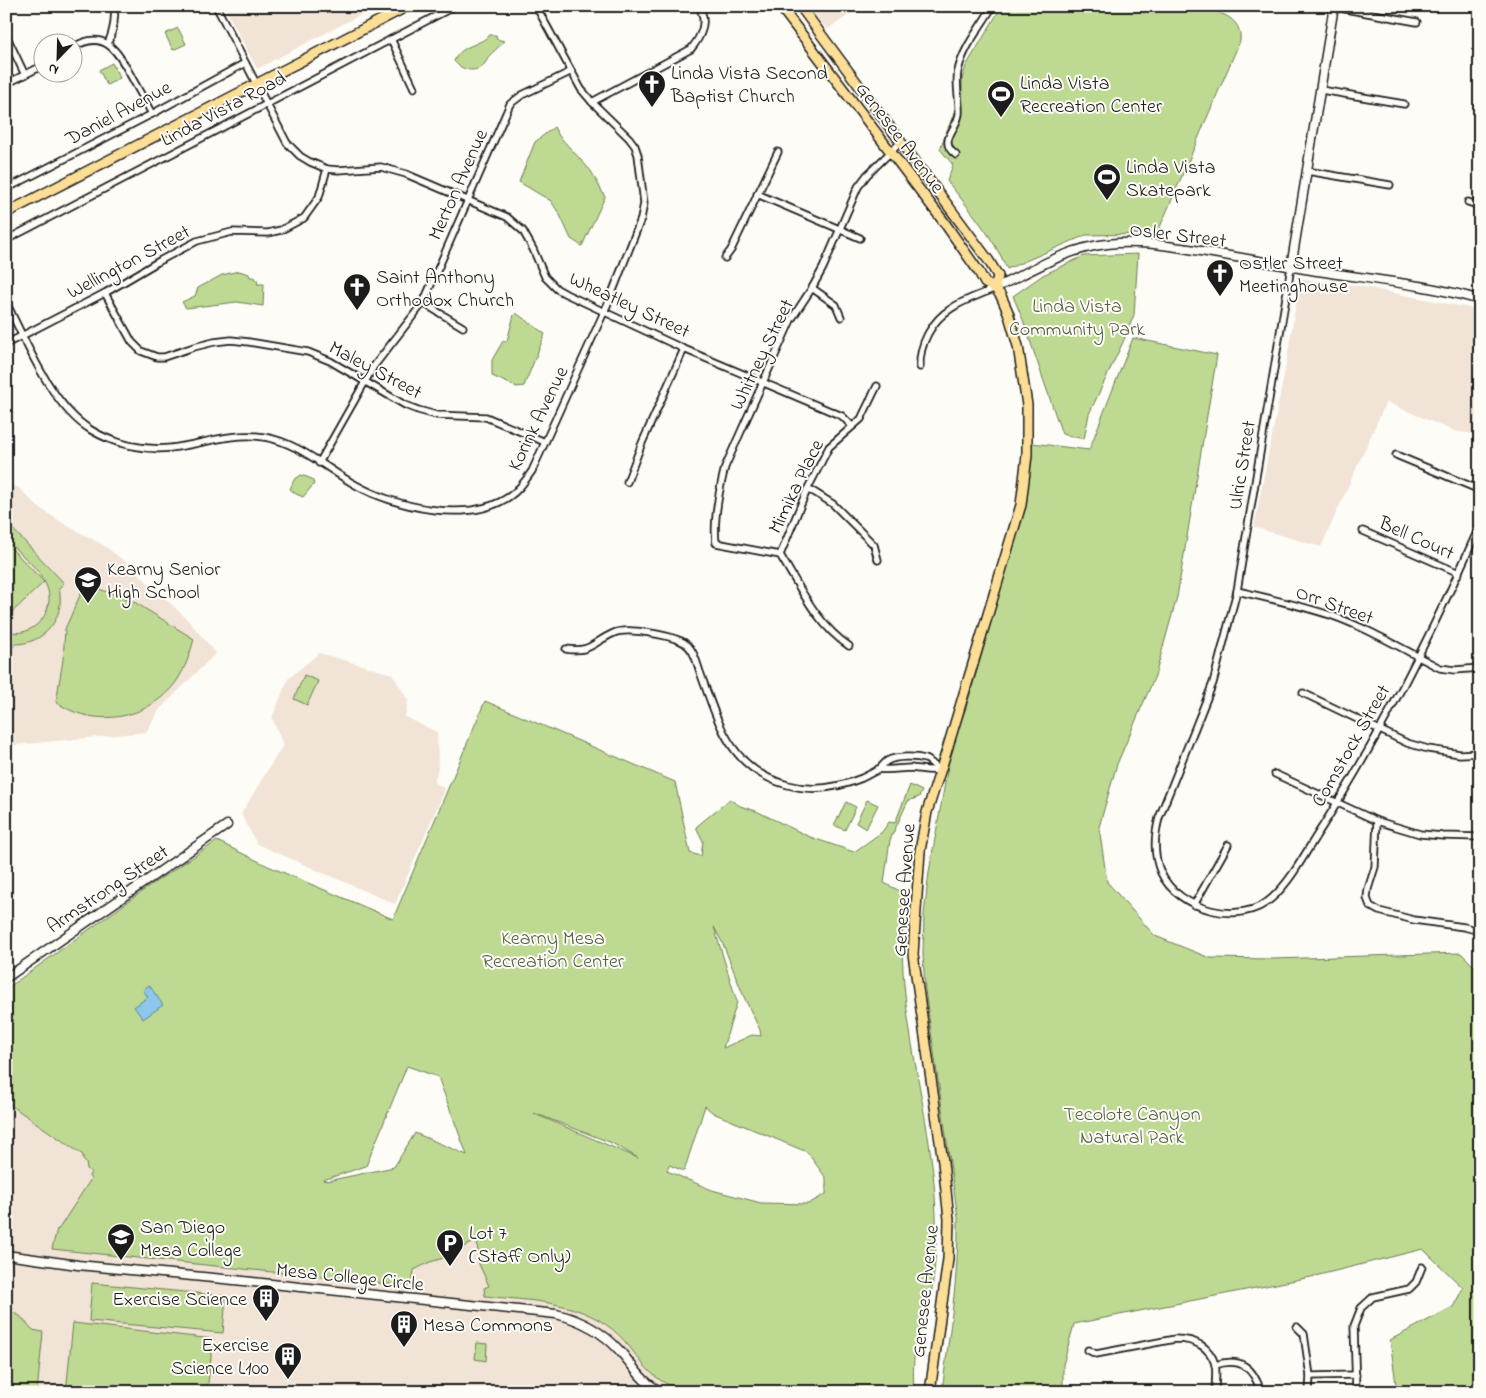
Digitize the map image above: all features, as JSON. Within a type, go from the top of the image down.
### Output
[{"type":"main road","name":"Linda Vista Road","points":[[6,213],[408,6]]},
{"type":"main road","name":"Genesee Avenue","points":[[780,6],[944,222],[980,272],[985,283],[995,288],[1001,296],[1018,346],[1027,405],[1027,455],[1021,505],[946,753],[939,770],[927,812],[920,851],[913,954],[943,1162],[949,1219],[948,1259],[930,1392]]},
{"type":"main road","name":"Genesee Avenue","points":[[800,6],[989,261],[998,276],[995,288]]},
{"type":"street","points":[[108,44],[115,15],[114,6]]},
{"type":"street","name":"Wheatley Street","points":[[216,6],[287,143],[300,156],[328,169],[381,168],[406,174],[506,217],[523,231],[545,277],[557,289],[684,349],[842,416],[852,426]]},
{"type":"street","name":"Linda Vista Road","points":[[6,240],[267,106],[455,6]]},
{"type":"street","name":"Korink Avenue","points":[[6,302],[22,336],[56,397],[72,416],[91,430],[121,443],[146,449],[171,448],[222,437],[245,435],[266,437],[291,446],[362,488],[377,495],[404,503],[455,511],[479,510],[511,496],[532,471],[604,312],[641,219],[644,203],[638,155],[635,146],[581,89],[570,72],[536,6]]},
{"type":"street","points":[[592,102],[691,49],[700,39],[704,26],[702,11],[698,6]]},
{"type":"street","points":[[956,155],[950,151],[948,138],[959,116],[958,72],[967,49],[993,6]]},
{"type":"street","points":[[1334,7],[1417,22]]},
{"type":"street","name":"Ulric Street","points":[[1194,905],[1177,893],[1162,874],[1155,854],[1154,834],[1158,818],[1213,683],[1237,591],[1334,7]]},
{"type":"street","points":[[6,35],[25,75]]},
{"type":"street","points":[[391,39],[414,88]]},
{"type":"street","points":[[82,41],[100,40],[113,46],[120,55],[152,114]]},
{"type":"street","name":"Daniel Avenue","points":[[6,189],[152,114],[245,63]]},
{"type":"street","points":[[6,84],[32,71]]},
{"type":"street","name":"Merton Avenue","points":[[319,463],[374,366],[423,303],[510,104],[522,95],[570,72]]},
{"type":"street","points":[[1320,90],[1404,104]]},
{"type":"street","name":"Whitney Street","points":[[780,555],[716,544],[714,531],[725,467],[791,320],[812,288],[858,187],[867,175],[901,142]]},
{"type":"street","points":[[725,258],[731,250],[778,152]]},
{"type":"street","name":"Wellington Street","points":[[6,344],[105,292],[197,240],[232,232],[268,233],[281,230],[304,218],[319,197],[328,169]]},
{"type":"street","points":[[1307,171],[1390,185]]},
{"type":"street","points":[[757,194],[860,238]]},
{"type":"street","points":[[1468,202],[1480,206]]},
{"type":"street","name":"Osler Street","points":[[920,367],[920,354],[928,332],[942,315],[954,306],[1075,250],[1108,243],[1159,244],[1291,267],[1433,288],[1480,300]]},
{"type":"street","points":[[812,288],[836,305],[841,317]]},
{"type":"street","name":"Maley Street","points":[[105,292],[132,342],[141,351],[157,357],[164,357],[214,342],[231,340],[308,352],[330,361],[405,405],[418,410],[436,414],[486,417],[545,442]]},
{"type":"street","points":[[423,303],[463,328]]},
{"type":"street","points":[[627,482],[684,349]]},
{"type":"street","name":"Mimika Place","points":[[780,555],[807,490],[829,447],[861,419],[877,386]]},
{"type":"street","points":[[1396,456],[1480,490]]},
{"type":"street","points":[[807,490],[814,492],[833,504],[874,545],[878,560]]},
{"type":"street","name":"Comstock Street","points":[[1194,905],[1213,911],[1232,913],[1252,909],[1270,900],[1283,888],[1338,802],[1379,729],[1418,657],[1480,525]]},
{"type":"street","name":"Bell Court","points":[[1363,531],[1459,573]]},
{"type":"street","points":[[780,555],[824,625],[837,638],[849,646]]},
{"type":"street","name":"Orr Street","points":[[1237,591],[1292,604],[1331,616],[1352,624],[1440,668],[1455,670],[1480,668]]},
{"type":"street","points":[[566,649],[582,650],[614,632],[629,630],[682,641],[692,649],[715,715],[727,740],[740,756],[762,774],[789,785],[818,789],[833,788],[878,769],[888,761],[906,757],[926,759],[939,770]]},
{"type":"street","points":[[1302,693],[1407,742],[1428,749],[1460,754],[1480,753]]},
{"type":"street","points":[[878,769],[912,768],[923,771],[939,770]]},
{"type":"street","points":[[1275,774],[1377,821],[1420,834],[1480,836]]},
{"type":"street","points":[[1377,821],[1374,867],[1367,898],[1370,906],[1379,911],[1414,920],[1480,931]]},
{"type":"street","name":"Armstrong Street","points":[[6,978],[227,825]]},
{"type":"street","points":[[1194,905],[1228,844]]},
{"type":"street","name":"Mesa College Circle","points":[[6,1255],[78,1265],[556,1314],[580,1322],[600,1333],[620,1352],[642,1380],[662,1392]]},
{"type":"street","points":[[1356,1392],[1354,1326],[1361,1308],[1373,1297],[1409,1289],[1416,1282],[1422,1267]]},
{"type":"street","points":[[1297,1327],[1304,1334],[1310,1376],[1310,1392]]},
{"type":"street","points":[[1088,1350],[1096,1354],[1175,1339],[1186,1339],[1199,1343],[1207,1350],[1215,1365],[1215,1392]]},
{"type":"street","points":[[1215,1365],[1228,1361],[1241,1364],[1252,1372],[1260,1392]]},
{"type":"street","points":[[1310,1376],[1356,1375]]},
{"type":"shaded area","points":[[224,6],[377,6],[257,69]]},
{"type":"shaded area","points":[[808,6],[862,6],[828,29]]},
{"type":"shaded area","points":[[1300,279],[1353,285],[1480,310],[1480,435],[1454,431],[1386,402],[1321,547],[1254,527],[1286,365]]},
{"type":"shaded area","name":"Kearny Senior High School","points":[[6,483],[19,488],[38,507],[103,545],[127,563],[186,618],[216,653],[160,709],[146,732],[6,746]]},
{"type":"shaded area","points":[[319,653],[392,674],[408,700],[405,717],[437,732],[438,768],[434,782],[445,789],[395,904],[257,844],[241,814],[283,745],[272,718],[288,679]]},
{"type":"shaded area","name":"San Diego Mesa College","points":[[6,1102],[94,1163],[477,1235],[572,1306],[595,1316],[692,1392],[6,1392]]},
{"type":"green space","name":"Linda Vista Community Park","points":[[1002,6],[1191,6],[1225,15],[1237,25],[1240,32],[1240,41],[1157,234],[1086,235],[1007,269],[988,234],[947,181],[953,165],[940,149],[955,110],[962,100],[962,79],[966,66]]},
{"type":"green space","points":[[178,28],[186,44],[173,50],[165,34]]},
{"type":"green space","points":[[490,35],[496,35],[497,39],[504,41],[478,69],[465,69],[454,61],[457,55],[465,48]]},
{"type":"green space","points":[[112,63],[120,78],[107,85],[99,70]]},
{"type":"green space","points":[[554,127],[559,136],[591,171],[605,197],[582,246],[571,239],[551,201],[519,182],[535,142]]},
{"type":"green space","name":"Linda Vista Community Park","points":[[1138,254],[1134,315],[1089,414],[1084,439],[1062,434],[1013,296],[1043,275],[1084,256]]},
{"type":"green space","points":[[239,271],[254,277],[255,280],[258,280],[257,284],[264,284],[263,306],[237,302],[186,308],[182,302],[195,296],[198,288],[222,275]]},
{"type":"green space","points":[[516,313],[545,334],[524,386],[517,387],[492,376],[492,360],[503,341],[507,341]]},
{"type":"green space","name":"Tecolote Canyon Natural Park","points":[[1133,338],[1217,355],[1177,597],[1155,676],[1117,764],[1099,827],[1107,882],[1155,936],[1210,958],[1273,959],[1461,953],[1480,972],[1480,1392],[1397,1392],[1390,1340],[1453,1307],[1463,1288],[1423,1249],[1311,1277],[1074,1324],[1063,1365],[1063,1392],[942,1392],[955,1283],[958,1218],[925,990],[923,954],[924,914],[929,872],[952,744],[966,708],[1022,516],[1032,457],[1032,443],[1089,450]]},
{"type":"green space","points":[[301,475],[312,479],[314,484],[303,497],[290,489],[294,480]]},
{"type":"green space","points":[[6,522],[64,583],[59,588],[59,610],[50,628],[34,640],[13,644],[14,646],[6,653],[6,630],[19,632],[26,631],[35,626],[44,616],[49,599],[48,589],[44,580],[30,562],[6,540]]},
{"type":"green space","points":[[6,543],[44,582],[6,618]]},
{"type":"green space","points":[[93,587],[131,600],[194,639],[187,661],[176,682],[151,705],[136,712],[103,718],[87,716],[56,702],[63,660],[65,629],[82,591]]},
{"type":"green space","points":[[304,675],[318,681],[307,705],[294,699]]},
{"type":"green space","name":"Kearny Mesa Recreation Center","points":[[485,701],[675,782],[690,853],[701,856],[703,841],[696,827],[730,799],[740,806],[756,811],[810,837],[854,852],[882,832],[889,822],[895,823],[910,785],[922,791],[919,797],[908,801],[890,840],[884,883],[904,893],[902,950],[904,984],[907,1013],[927,1129],[934,1187],[936,1249],[934,1274],[927,1311],[915,1349],[914,1392],[739,1390],[699,1393],[686,1391],[660,1380],[651,1373],[622,1338],[598,1319],[568,1307],[535,1301],[485,1296],[484,1288],[489,1286],[479,1264],[477,1241],[465,1246],[454,1255],[430,1262],[414,1270],[412,1285],[407,1286],[52,1249],[57,1229],[91,1179],[89,1176],[91,1172],[87,1169],[83,1155],[6,1102],[6,989],[154,883],[217,841],[268,866],[393,919]],"holes":[[[714,927],[723,944],[761,1036],[752,1035],[723,1048],[737,1002]],[[407,1066],[438,1077],[467,1155],[415,1133],[394,1167],[327,1181],[323,1180],[366,1166]],[[705,1106],[713,1113],[807,1152],[826,1178],[826,1194],[808,1204],[761,1203],[712,1190],[667,1171],[669,1165],[684,1171]],[[535,1114],[612,1143],[638,1158]]]},
{"type":"green space","points":[[867,800],[878,805],[866,829],[856,823]]},
{"type":"green space","points":[[846,802],[856,807],[845,830],[834,825]]},
{"type":"green space","points":[[92,1283],[226,1296],[223,1333],[89,1321]]},
{"type":"green space","points":[[6,1309],[20,1316],[33,1330],[43,1332],[37,1392],[6,1392]]},
{"type":"green space","points":[[73,1323],[213,1339],[207,1392],[66,1392]]},
{"type":"green space","points":[[477,1343],[487,1344],[486,1361],[475,1359]]},
{"type":"water","points":[[149,985],[163,1005],[143,1019],[134,1007],[148,997],[143,990]]},
{"type":"waterway","points":[[1472,1392],[1480,1369]]},
{"type":"place","name":"Linda Vista Second Baptist Church","points":[[652,108]]},
{"type":"place","name":"Linda Vista Recreation Center","points":[[1001,118]]},
{"type":"place","name":"Linda Vista Skatepark","points":[[1107,201]]},
{"type":"place","name":"Ostler Street Meetinghouse","points":[[1220,297]]},
{"type":"place","name":"Saint Anthony Orthodox Church","points":[[357,311]]},
{"type":"place","name":"Kearny Senior High School","points":[[88,604]]},
{"type":"place","name":"San Diego Mesa College","points":[[121,1261]]},
{"type":"place","name":"Lot 7 (Staff Only)","points":[[450,1267]]},
{"type":"place","name":"Exercise Science","points":[[266,1322]]},
{"type":"place","name":"Mesa Commons","points":[[404,1348]]},
{"type":"place","name":"Exercise Science L100","points":[[288,1380]]}]
